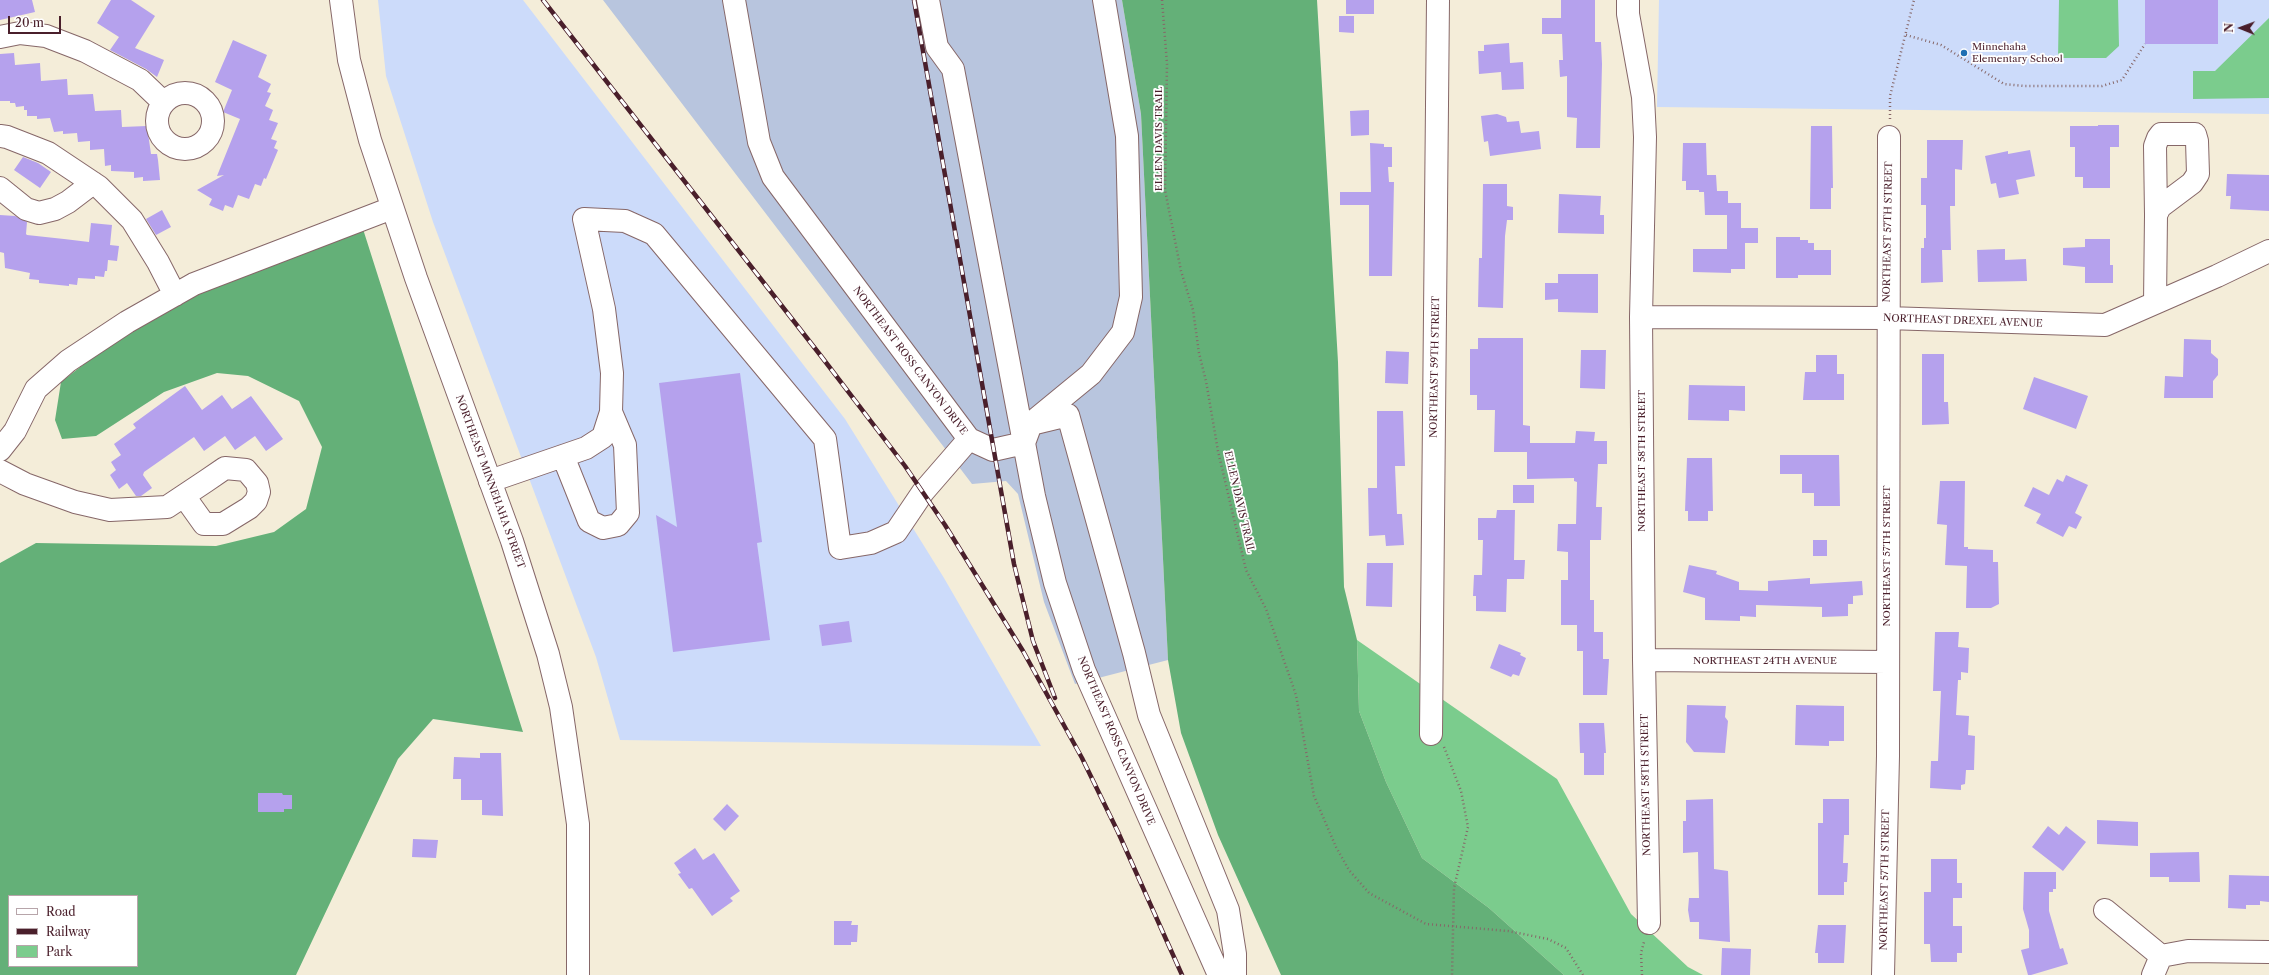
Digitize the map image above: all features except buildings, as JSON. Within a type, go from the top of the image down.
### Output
[{"type":"street","name":"NORTHEAST MINNEHAHA STREET","points":[[341,0],[351,68],[370,140],[392,208],[533,601],[561,706],[578,824],[578,975]]},
{"type":"street","name":"NORTHEAST ROSS CANYON DRIVE","points":[[734,0],[760,142],[773,177],[969,439],[993,450],[1027,434],[1034,496],[1055,584],[1084,670],[1220,975]]},
{"type":"street","points":[[928,0],[937,47],[953,69],[1027,434]]},
{"type":"street","points":[[1027,434],[1091,374],[1123,332],[1131,297],[1127,136],[1104,0]]},
{"type":"street","name":"NORTHEAST 59TH STREET","points":[[1431,734],[1438,0]]},
{"type":"street","name":"NORTHEAST 58TH STREET","points":[[1628,0],[1628,14],[1643,97],[1645,137],[1641,317],[1644,660],[1649,923]]},
{"type":"street","points":[[0,37],[20,33],[46,36],[85,51],[140,80],[163,102]]},
{"type":"street","points":[[0,136],[7,137],[48,153],[93,183],[132,220],[158,262],[175,295]]},
{"type":"street","name":"NORTHEAST 57TH STREET","points":[[1883,975],[1888,756],[1887,318],[1889,137]]},
{"type":"street","points":[[0,188],[26,209],[39,213],[55,209],[68,202],[93,183]]},
{"type":"street","points":[[0,450],[15,431],[36,389],[68,361],[127,322],[194,284],[392,208]]},
{"type":"street","points":[[2155,303],[2156,216]]},
{"type":"street","points":[[490,481],[586,448],[603,437],[611,412],[612,373],[604,309],[584,219],[625,221],[654,234],[825,439],[840,548],[871,543],[896,532],[923,492],[969,439]]},
{"type":"street","name":"NORTHEAST DREXEL AVENUE","points":[[1641,317],[1887,318],[2105,325],[2269,251]]},
{"type":"street","points":[[563,456],[589,521],[603,528],[618,525],[628,513],[625,445],[611,412]]},
{"type":"street","points":[[1027,434],[1068,415],[1134,653],[1149,715],[1228,910],[1235,954],[1235,975]]},
{"type":"street","points":[[0,471],[25,484],[75,502],[110,510],[167,508],[184,496]]},
{"type":"street","name":"NORTHEAST 24TH AVENUE","points":[[1644,660],[1887,662]]},
{"type":"street","points":[[2105,910],[2157,966],[2188,951],[2269,952]]},
{"type":"path","name":"ELLEN DAVIS TRAIL","points":[[1162,0],[1167,64],[1165,190],[1181,271],[1193,310],[1199,353],[1218,450],[1246,570],[1266,609],[1296,695],[1314,796],[1336,847],[1349,870],[1369,893],[1426,924],[1454,928],[1508,931],[1548,939],[1566,948],[1583,975]]},
{"type":"path","points":[[1889,137],[1890,96],[1914,0]]},
{"type":"path","points":[[1906,35],[1940,45],[2004,84],[2024,86],[2102,86],[2122,80],[2145,44]]},
{"type":"path","points":[[1431,734],[1444,748],[1451,765],[1461,791],[1468,827],[1454,888],[1452,975]]},
{"type":"path","points":[[1642,975],[1641,953],[1649,923]]},
{"type":"shaded area","points":[[378,0],[523,0],[845,419],[944,578],[1041,746],[620,740],[596,657],[433,222],[386,76]]},
{"type":"shaded area","points":[[603,0],[1122,0],[1141,114],[1168,660],[1075,684],[1044,602],[1018,494],[1006,481],[972,484]]},
{"type":"shaded area","name":"Minnehaha Elementary School","points":[[1659,0],[2269,0],[2269,114],[1657,107]]},
{"type":"green space","points":[[1122,0],[1317,0],[1338,362],[1344,587],[1357,640],[1359,711],[1386,782],[1422,858],[1489,908],[1564,975],[1281,975],[1218,835],[1181,733],[1168,660],[1141,114]]},
{"type":"green space","points":[[2059,0],[2118,0],[2119,46],[2106,58],[2058,58]]},
{"type":"green space","points":[[2269,18],[2269,98],[2193,99],[2193,71],[2215,71]]},
{"type":"green space","points":[[363,229],[523,732],[433,719],[398,759],[296,975],[0,975],[0,563],[36,543],[216,546],[274,532],[306,509],[322,447],[299,401],[248,376],[217,373],[164,392],[96,436],[62,439],[55,420],[61,382],[147,315],[175,301]]},
{"type":"green space","points":[[1357,640],[1557,779],[1631,914],[1688,967],[1703,975],[1564,975],[1489,908],[1422,858],[1386,782],[1359,711]]},
{"type":"railway","points":[[543,0],[821,356],[905,466],[945,525],[1023,651],[1082,758],[1118,832],[1182,975]]},
{"type":"railway","points":[[914,0],[1014,564],[1033,641],[1055,698]]},
{"type":"place","name":"Minnehaha Elementary School","points":[[1964,53]]}]
